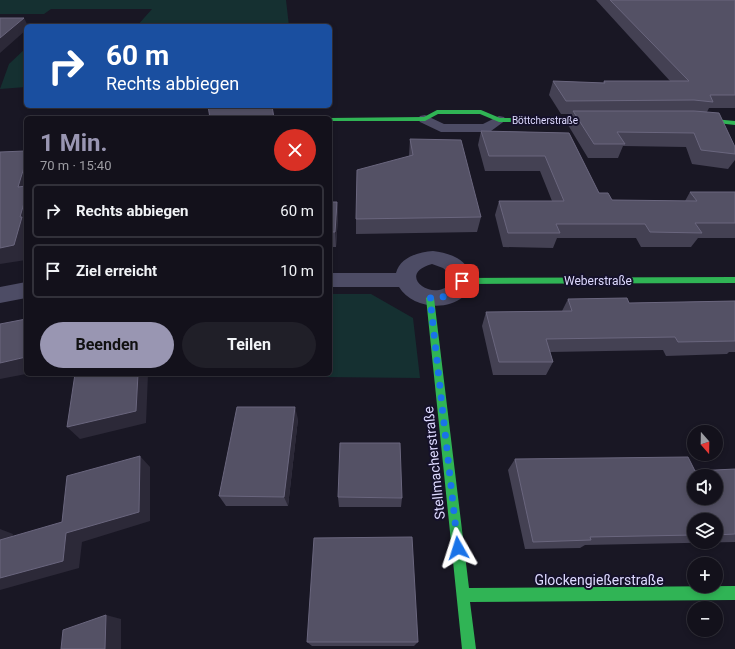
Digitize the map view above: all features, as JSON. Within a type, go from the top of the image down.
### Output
[{"type":"street","name":"Böttcherstraße","points":[[332,119],[425,119],[441,128],[486,128],[498,120],[608,120]]},
{"type":"street","points":[[686,119],[735,123]]},
{"type":"street","points":[[432,257],[443,259],[454,265],[460,272],[462,281],[457,291],[445,297],[430,298],[418,294],[409,288],[405,280],[405,271],[411,264],[420,259],[432,257]]},
{"type":"street","points":[[332,280],[405,280]]},
{"type":"street","name":"Weberstraße","points":[[462,281],[735,280]]},
{"type":"street","points":[[0,295],[24,290]]},
{"type":"street","name":"Stellmacherstraße","points":[[430,298],[469,649]]},
{"type":"street","name":"Glockengießerstraße","points":[[463,595],[735,593]]},
{"type":"green space","points":[[0,0],[286,0],[289,24],[139,24],[152,9],[51,9],[44,14],[0,14]]},
{"type":"green space","points":[[24,50],[24,87],[0,89],[9,64]]},
{"type":"green space","points":[[332,294],[371,294],[413,318],[420,378],[218,376],[332,376]]},
{"type":"building","points":[[610,0],[735,0],[735,95],[710,95],[713,102],[694,100],[566,101],[553,81],[605,83],[604,81],[689,81]]},
{"type":"building","points":[[0,18],[24,18],[0,38]]},
{"type":"building","points":[[208,108],[272,108],[274,116],[210,116]]},
{"type":"building","points":[[573,111],[694,111],[719,113],[735,147],[735,154],[701,150],[694,133],[617,132],[625,144],[594,144]]},
{"type":"building","points":[[481,131],[569,133],[599,193],[608,193],[612,200],[697,201],[690,192],[735,192],[735,223],[695,223],[702,233],[650,232],[645,224],[556,224],[560,233],[508,233],[499,201],[564,201],[545,156],[489,156]]},
{"type":"building","points":[[410,139],[461,140],[481,217],[356,219],[357,170],[413,155]]},
{"type":"building","points":[[24,151],[24,168],[18,187],[24,186],[24,203],[20,217],[22,217],[14,245],[0,248],[0,152]]},
{"type":"building","points":[[332,202],[337,202],[335,232],[332,232]]},
{"type":"building","points":[[627,298],[629,303],[735,301],[735,341],[678,342],[675,337],[546,339],[553,362],[499,362],[486,312],[572,311],[568,299]]},
{"type":"building","points":[[24,319],[24,357],[0,363],[0,324]]},
{"type":"building","points":[[75,376],[138,376],[136,411],[67,427]]},
{"type":"building","points":[[237,407],[295,407],[284,497],[219,496]]},
{"type":"building","points":[[340,443],[400,443],[402,498],[338,497]]},
{"type":"building","points":[[140,456],[139,512],[66,533],[63,561],[0,578],[0,540],[62,522],[67,476]]},
{"type":"building","points":[[687,457],[687,461],[690,461],[694,469],[687,469],[687,505],[723,505],[723,470],[735,469],[735,534],[723,535],[723,513],[687,513],[687,535],[590,537],[591,540],[533,542],[515,459]]},
{"type":"building","points":[[412,537],[418,642],[307,642],[314,538]]},
{"type":"building","points":[[106,615],[105,649],[61,649],[63,630]]},
{"type":"traffic: fast","points":[[332,119],[425,119],[437,112],[481,112],[499,120],[600,120]]},
{"type":"traffic: fast","points":[[692,119],[735,123]]},
{"type":"traffic: fast","points":[[462,281],[735,280]]},
{"type":"traffic: fast","points":[[430,298],[469,649]]},
{"type":"traffic: fast","points":[[463,595],[735,593]]},
{"type":"route","points":[[458,548],[430,298],[445,297],[457,291],[462,281]]}]
